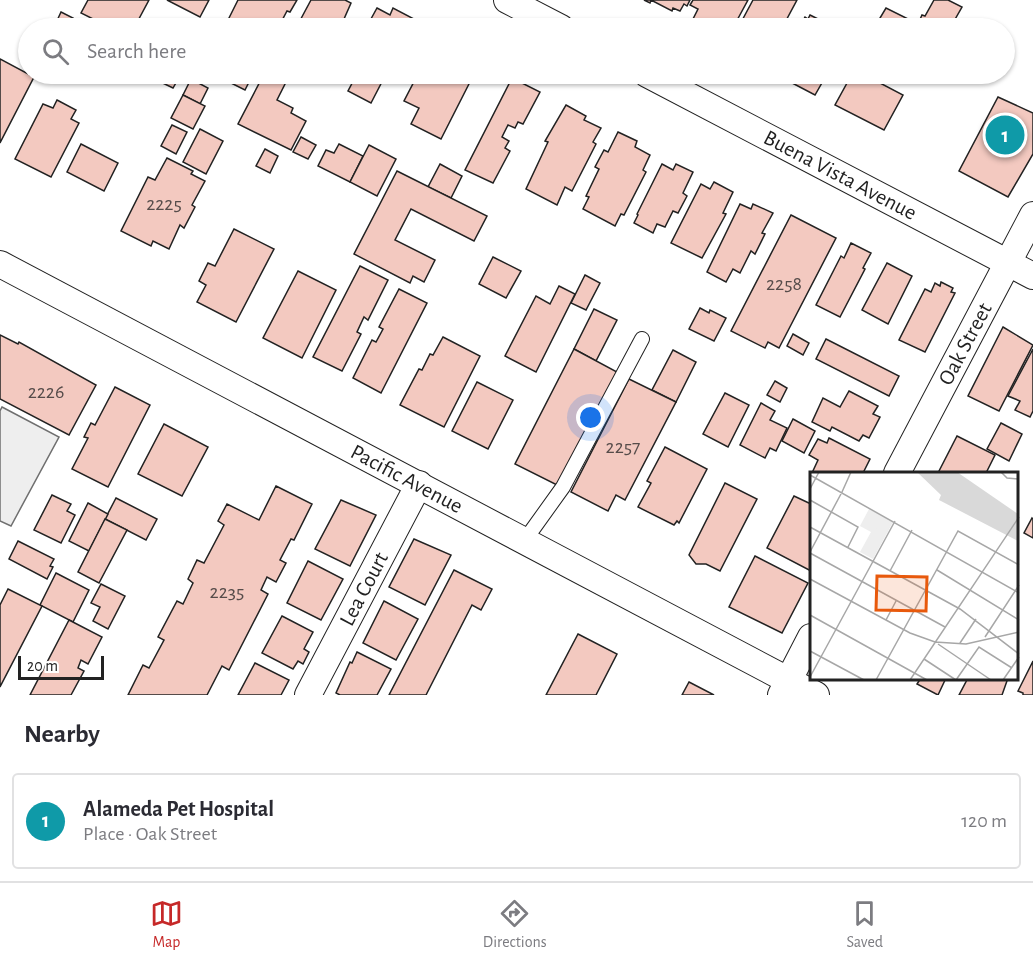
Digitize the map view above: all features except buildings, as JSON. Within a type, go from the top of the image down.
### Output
[{"type":"street","points":[[507,0],[542,18]]},
{"type":"street","name":"Buena Vista Avenue","points":[[666,84],[1033,276]]},
{"type":"street","name":"Oak Street","points":[[898,472],[1033,215]]},
{"type":"street","name":"Pacific Avenue","points":[[0,264],[525,540],[784,688],[816,695]]},
{"type":"street","name":"Lea Court","points":[[308,695],[419,484]]},
{"type":"street","points":[[784,688],[810,639]]},
{"type":"lane","points":[[525,540],[563,487],[642,339]]},
{"type":"shaded area","points":[[2,407],[59,437],[11,526],[0,521],[0,411]]},
{"type":"place","name":"Alameda Pet Hospital","points":[[1005,135]]}]
